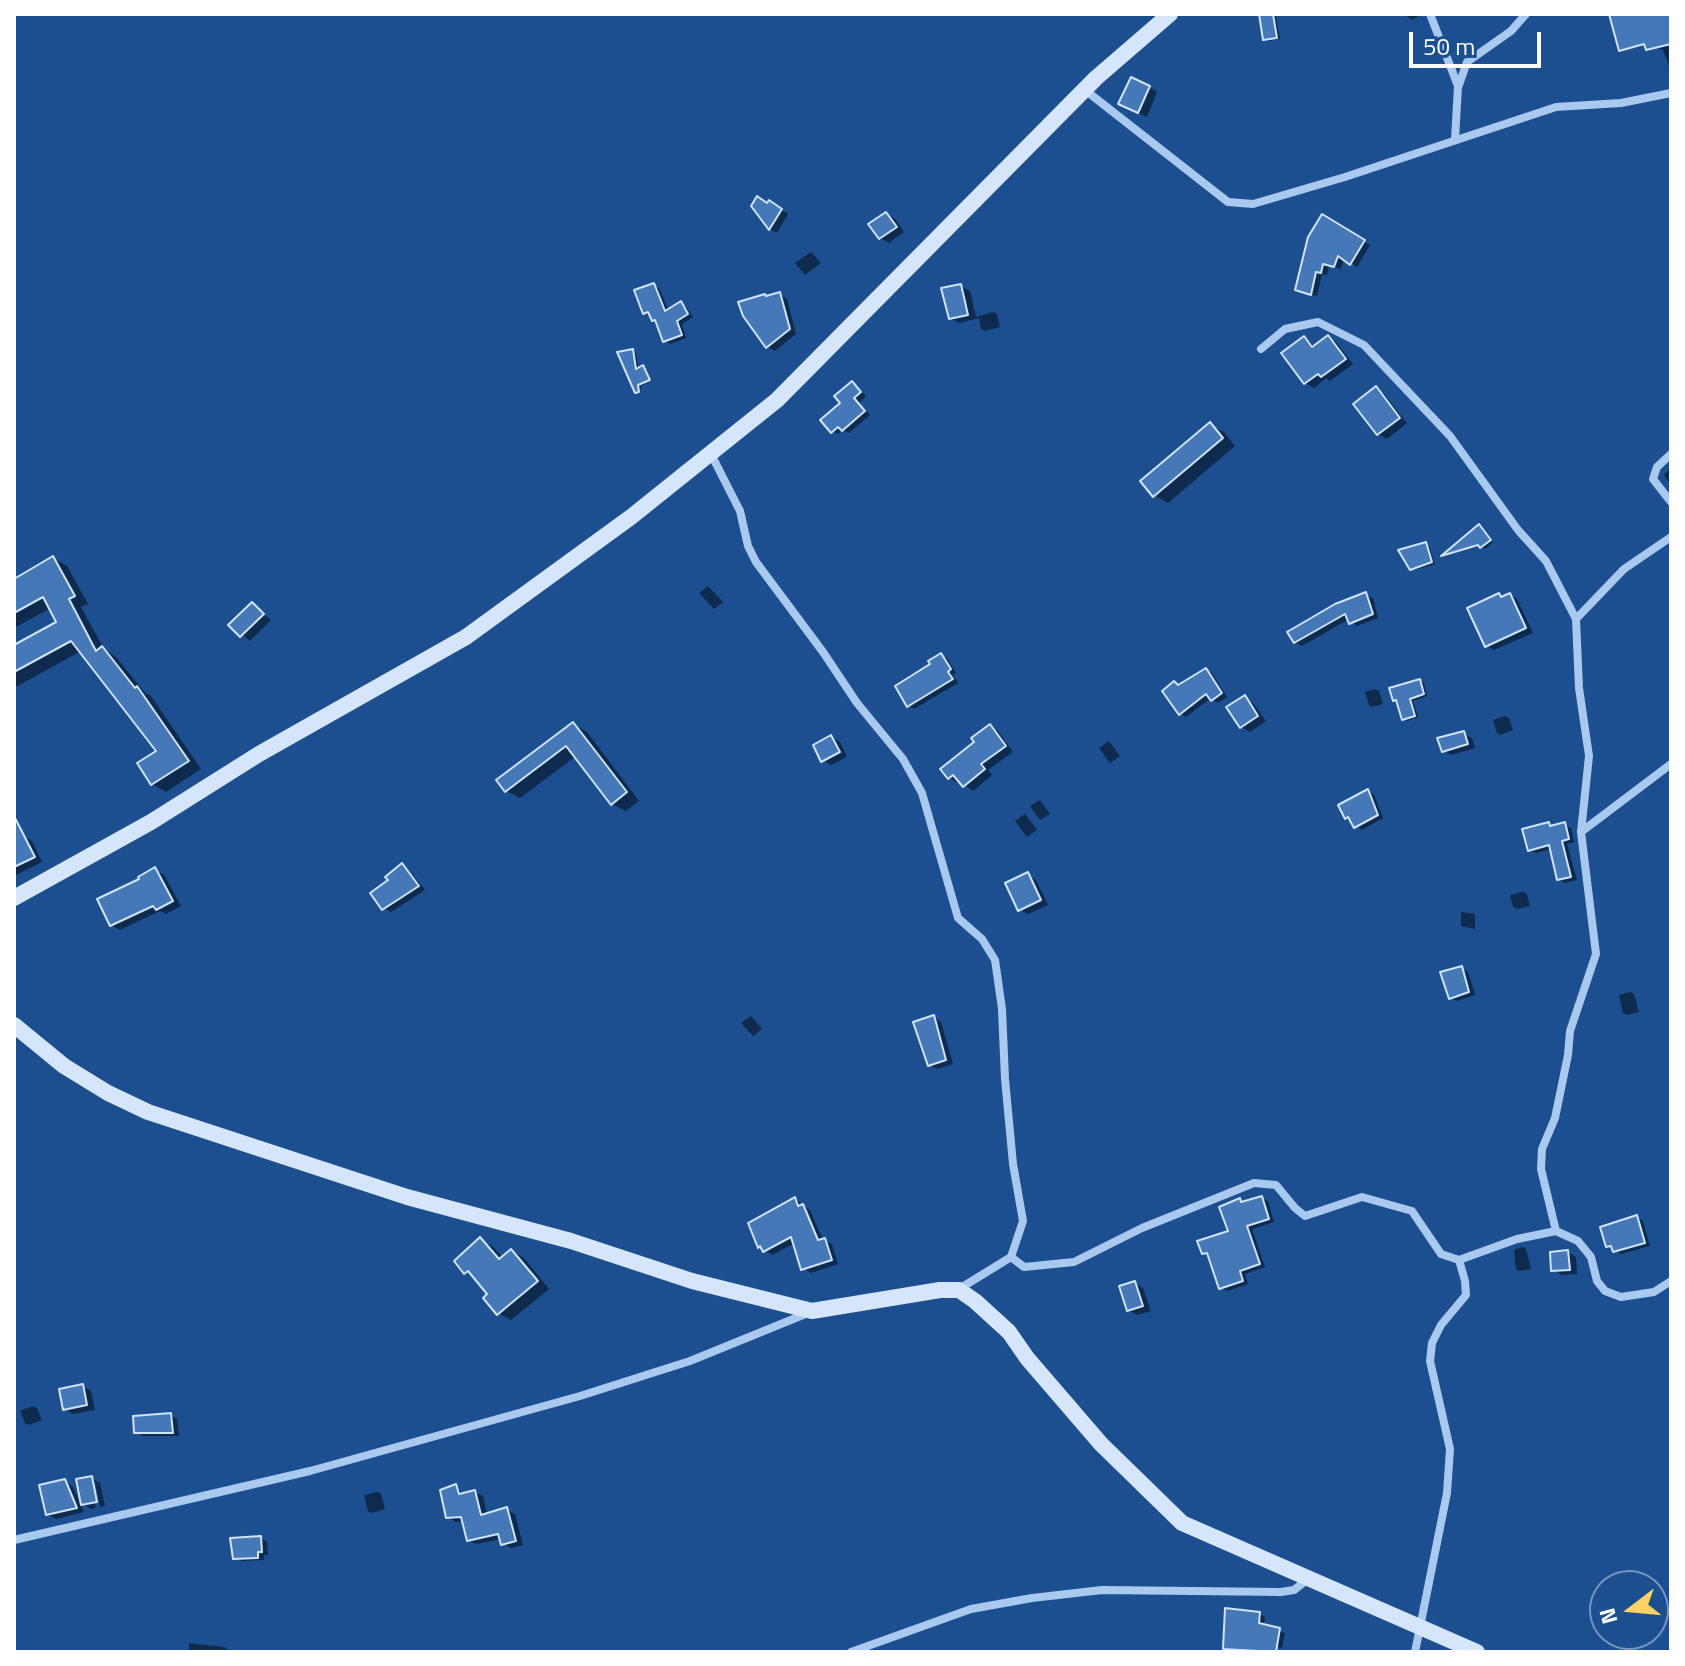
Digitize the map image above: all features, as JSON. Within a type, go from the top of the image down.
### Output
[{"type":"street","points":[[14,898],[151,822],[259,754],[466,637],[711,454],[777,400],[1085,90],[1170,14]]},
{"type":"street","points":[[1430,14],[1458,86]]},
{"type":"street","points":[[1455,139],[1458,86],[1467,62],[1511,31],[1526,14]]},
{"type":"street","points":[[1085,90],[1228,202],[1253,204],[1556,107],[1621,103],[1671,93]]},
{"type":"street","points":[[1261,349],[1285,329],[1318,322],[1364,345],[1450,436],[1518,530],[1546,561],[1576,619],[1578,674],[1589,756],[1581,832],[1596,954],[1570,1031],[1555,1118],[1542,1149],[1541,1169],[1556,1231]]},
{"type":"street","points":[[14,1540],[310,1471],[580,1396],[690,1361],[812,1311],[940,1290],[959,1290],[1011,1257],[1023,1221],[1013,1164],[1002,1009],[995,960],[982,939],[958,918],[922,793],[903,759],[863,712],[756,562],[748,546],[740,511],[711,454]]},
{"type":"street","points":[[1671,454],[1657,467],[1653,479],[1671,502]]},
{"type":"street","points":[[1576,619],[1624,569],[1671,537]]},
{"type":"street","points":[[1581,832],[1671,764]]},
{"type":"street","points":[[14,1025],[64,1066],[108,1093],[148,1112],[407,1197],[571,1241],[692,1281],[812,1311]]},
{"type":"street","points":[[1011,1257],[1024,1267],[1074,1262],[1142,1228],[1254,1183],[1276,1185],[1305,1216],[1362,1197],[1412,1211],[1441,1254],[1459,1260],[1517,1239],[1556,1231],[1578,1241],[1591,1257],[1597,1281],[1605,1291],[1621,1297],[1654,1292],[1671,1281]]},
{"type":"street","points":[[1415,1652],[1447,1493],[1450,1449],[1430,1361],[1432,1343],[1441,1325],[1466,1295],[1459,1260]]},
{"type":"street","points":[[959,1290],[1009,1332],[1027,1358],[1101,1444],[1182,1523],[1477,1652]]},
{"type":"street","points":[[851,1652],[971,1609],[1022,1600],[1102,1590],[1281,1592],[1294,1590],[1309,1579]]},
{"type":"building","points":[[1259,14],[1273,14],[1277,38],[1263,40]]},
{"type":"building","points":[[1609,14],[1671,14],[1671,44],[1646,50],[1644,44],[1619,51]]},
{"type":"building","points":[[1131,77],[1150,86],[1138,113],[1118,104]]},
{"type":"building","points":[[757,196],[782,209],[769,230],[751,206]]},
{"type":"building","points":[[886,212],[897,227],[879,239],[868,224]]},
{"type":"building","points":[[1322,214],[1365,240],[1350,265],[1338,256],[1334,267],[1323,264],[1321,273],[1316,272],[1311,295],[1295,290],[1308,237]]},
{"type":"building","points":[[654,283],[665,311],[681,301],[688,314],[677,321],[682,335],[663,342],[655,320],[652,321],[648,312],[643,314],[634,290]]},
{"type":"building","points":[[961,284],[968,315],[949,319],[941,288]]},
{"type":"building","points":[[780,292],[790,329],[766,348],[743,316],[738,302]]},
{"type":"building","points":[[1328,335],[1346,359],[1321,377],[1318,374],[1304,384],[1281,353],[1304,336],[1312,347]]},
{"type":"building","points":[[633,349],[636,369],[643,365],[650,380],[638,385],[639,392],[635,393],[617,352]]},
{"type":"building","points":[[852,381],[861,392],[854,398],[865,411],[842,431],[838,427],[831,433],[820,420],[840,403],[834,396]]},
{"type":"building","points":[[1376,386],[1400,418],[1377,435],[1353,404]]},
{"type":"building","points":[[1210,422],[1223,438],[1153,497],[1140,481]]},
{"type":"building","points":[[1479,524],[1491,540],[1480,548],[1478,545],[1441,556]]},
{"type":"building","points":[[1426,542],[1432,562],[1410,570],[1398,550]]},
{"type":"building","points":[[53,556],[75,596],[69,599],[96,651],[102,646],[135,688],[137,686],[189,761],[151,785],[137,763],[156,751],[71,641],[14,672],[14,645],[56,622],[43,597],[14,613],[14,579]]},
{"type":"building","points":[[1366,592],[1373,614],[1349,624],[1345,614],[1294,643],[1287,632],[1335,604]]},
{"type":"building","points":[[1499,593],[1501,597],[1510,593],[1526,628],[1485,647],[1467,608]]},
{"type":"building","points":[[252,602],[264,614],[240,637],[228,625]]},
{"type":"building","points":[[941,653],[953,679],[907,707],[895,686],[930,664],[928,661]]},
{"type":"building","points":[[1206,668],[1222,693],[1211,701],[1206,694],[1179,715],[1162,691],[1174,681],[1178,685]]},
{"type":"building","points":[[1420,679],[1424,694],[1410,699],[1415,716],[1402,720],[1389,688]]},
{"type":"building","points":[[1245,695],[1258,716],[1240,728],[1226,707]]},
{"type":"building","points":[[573,722],[627,792],[611,805],[566,746],[505,792],[496,780]]},
{"type":"building","points":[[990,724],[1006,746],[981,764],[985,769],[963,787],[953,775],[948,779],[940,769],[974,742],[971,738]]},
{"type":"building","points":[[1464,731],[1468,744],[1442,752],[1437,738]]},
{"type":"building","points":[[831,735],[840,752],[821,762],[813,745]]},
{"type":"building","points":[[1368,789],[1378,815],[1354,828],[1338,805]]},
{"type":"building","points":[[14,816],[35,857],[14,867]]},
{"type":"building","points":[[1549,822],[1550,826],[1565,822],[1569,839],[1562,841],[1571,877],[1557,880],[1549,845],[1528,851],[1522,829]]},
{"type":"building","points":[[402,863],[419,886],[382,910],[370,893],[388,880],[385,877]]},
{"type":"building","points":[[155,867],[173,901],[156,910],[153,906],[110,926],[97,899],[139,879]]},
{"type":"building","points":[[1028,872],[1041,900],[1018,911],[1005,883]]},
{"type":"building","points":[[1462,966],[1469,992],[1449,999],[1440,972]]},
{"type":"building","points":[[934,1015],[946,1060],[928,1066],[913,1022]]},
{"type":"building","points":[[1262,1196],[1269,1219],[1247,1226],[1260,1264],[1240,1271],[1243,1281],[1219,1289],[1207,1253],[1202,1254],[1197,1241],[1228,1231],[1219,1207],[1240,1198],[1241,1202]]},
{"type":"building","points":[[795,1197],[798,1206],[803,1204],[818,1240],[825,1238],[832,1260],[801,1270],[791,1237],[763,1252],[760,1246],[758,1248],[748,1223]]},
{"type":"building","points":[[1637,1215],[1645,1243],[1613,1252],[1611,1246],[1606,1247],[1600,1227]]},
{"type":"building","points":[[480,1237],[499,1259],[511,1249],[538,1281],[497,1315],[483,1298],[487,1294],[468,1271],[464,1274],[454,1261]]},
{"type":"building","points":[[1568,1250],[1570,1270],[1551,1271],[1550,1252]]},
{"type":"building","points":[[1135,1281],[1143,1306],[1127,1311],[1119,1286]]},
{"type":"building","points":[[83,1384],[87,1405],[63,1410],[59,1389]]},
{"type":"building","points":[[171,1413],[173,1433],[134,1433],[133,1416]]},
{"type":"building","points":[[92,1476],[97,1502],[81,1505],[76,1479]]},
{"type":"building","points":[[65,1479],[77,1508],[46,1515],[39,1485]]},
{"type":"building","points":[[456,1484],[459,1494],[475,1490],[481,1515],[507,1507],[516,1541],[501,1545],[498,1534],[467,1541],[461,1517],[446,1518],[440,1490]]},
{"type":"building","points":[[261,1536],[262,1552],[258,1552],[258,1558],[233,1559],[230,1538]]},
{"type":"building","points":[[1225,1608],[1260,1612],[1259,1623],[1280,1628],[1276,1652],[1223,1649]]}]
